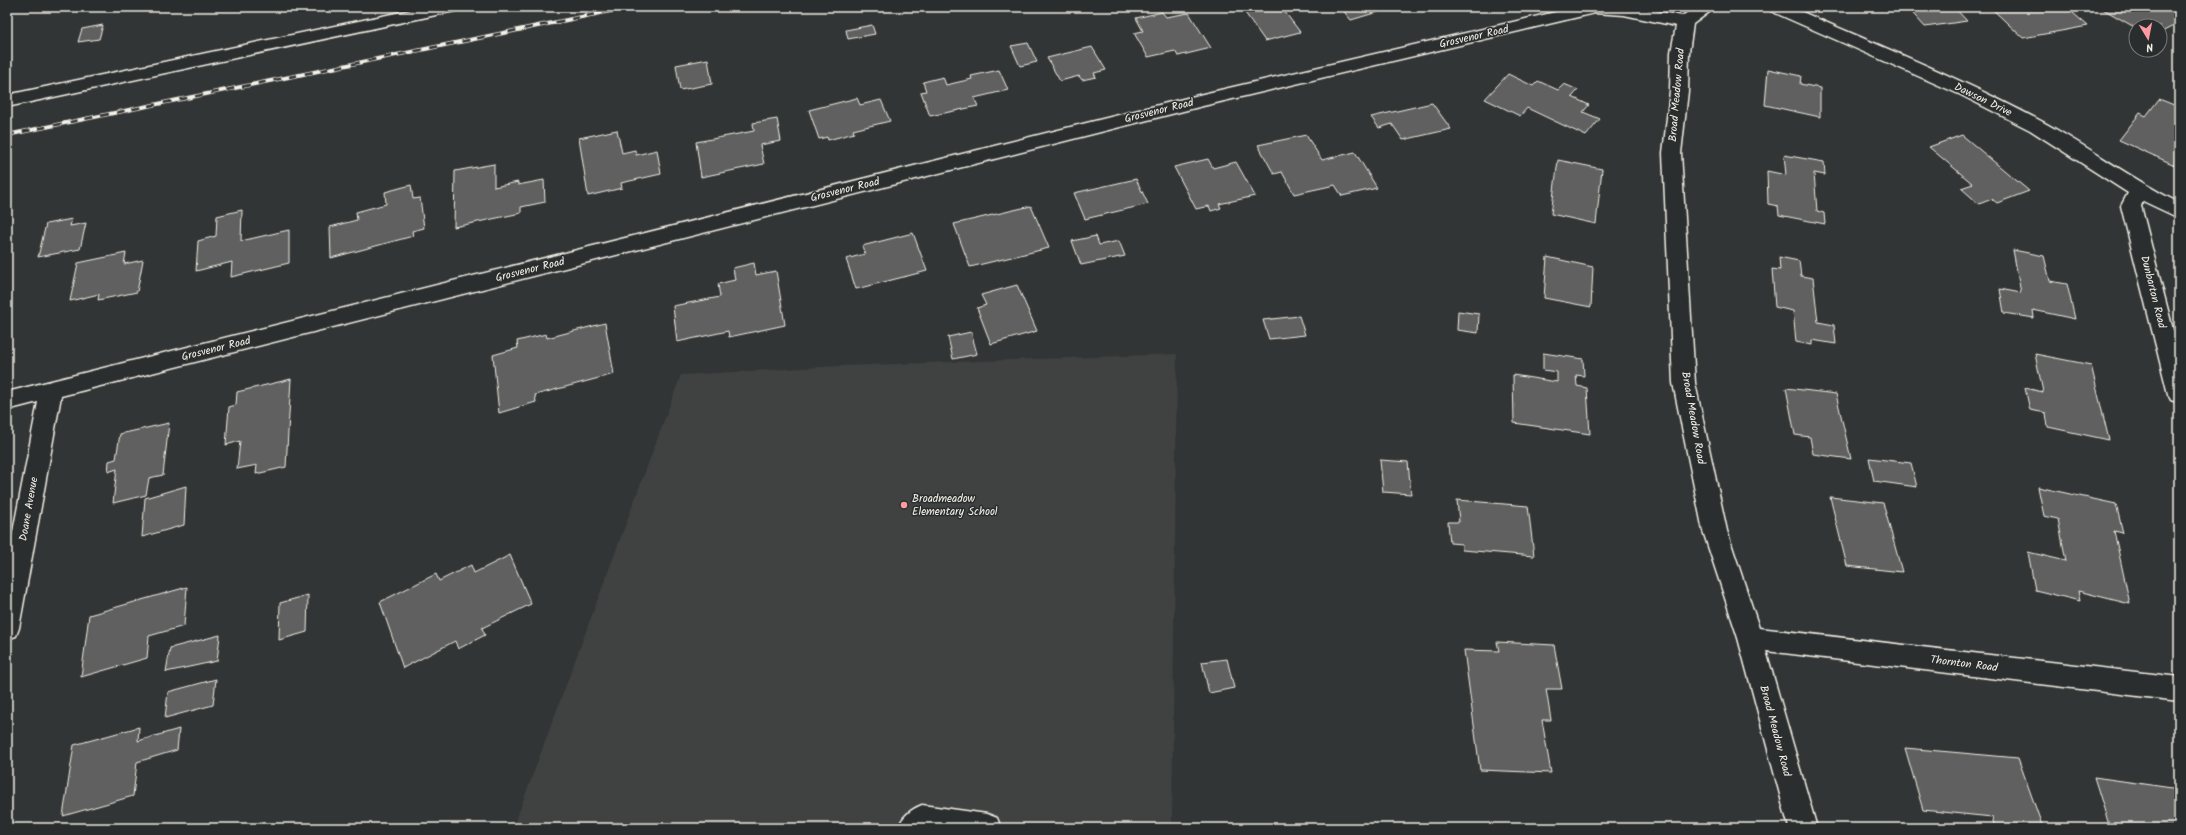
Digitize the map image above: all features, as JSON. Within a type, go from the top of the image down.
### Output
[{"type":"street","points":[[7,101],[450,7]]},
{"type":"street","points":[[1685,22],[1708,7]]},
{"type":"street","name":"Dawson Drive","points":[[1777,7],[1966,91],[2036,126],[2139,191],[2179,211]]},
{"type":"street","name":"Grosvenor Road","points":[[7,401],[1195,102],[1595,8],[1624,10],[1685,22]]},
{"type":"street","name":"Broad Meadow Road","points":[[1685,22],[1680,52],[1679,91],[1672,153],[1684,383],[1715,531],[1750,638],[1803,828]]},
{"type":"street","name":"Dunbarton Road","points":[[2139,191],[2131,206],[2179,394]]},
{"type":"street","name":"Doane Avenue","points":[[7,628],[50,390]]},
{"type":"street","name":"Thornton Road","points":[[1750,638],[2179,689]]},
{"type":"street","points":[[912,828],[922,819],[987,828]]},
{"type":"shaded area","name":"Broadmeadow Elementary School","points":[[1177,354],[1172,828],[513,828],[681,375],[839,366]]},
{"type":"building","points":[[1241,7],[1281,7],[1300,32],[1265,41]]},
{"type":"building","points":[[1340,7],[1390,7],[1391,8],[1351,20]]},
{"type":"building","points":[[1907,7],[1954,7],[1967,21],[1925,27]]},
{"type":"building","points":[[1990,7],[2066,7],[2088,26],[2023,38]]},
{"type":"building","points":[[2106,7],[2169,7],[2179,12],[2179,23],[2168,29],[2168,18],[2128,18],[2128,23],[2103,9]]},
{"type":"building","points":[[1162,12],[1166,17],[1189,13],[1211,48],[1178,56],[1175,51],[1148,57],[1134,33],[1143,31],[1136,18]]},
{"type":"building","points":[[103,25],[99,39],[78,42],[82,29]]},
{"type":"building","points":[[872,25],[875,34],[848,39],[846,30]]},
{"type":"building","points":[[1028,43],[1037,62],[1020,66],[1011,46]]},
{"type":"building","points":[[1092,47],[1106,70],[1094,73],[1096,77],[1082,80],[1079,76],[1060,81],[1047,58]]},
{"type":"building","points":[[708,59],[712,84],[680,90],[676,65]]},
{"type":"building","points":[[1768,69],[1801,76],[1800,84],[1820,88],[1820,117],[1765,105]]},
{"type":"building","points":[[999,70],[1008,90],[974,98],[978,106],[930,116],[921,92],[926,91],[923,82],[943,77],[946,85],[972,79],[971,76]]},
{"type":"building","points":[[1508,74],[1533,86],[1538,81],[1558,90],[1564,84],[1578,90],[1572,97],[1589,105],[1583,112],[1600,119],[1586,136],[1527,108],[1520,116],[1485,99]]},
{"type":"building","points":[[857,98],[860,105],[881,100],[890,121],[853,130],[854,133],[828,140],[827,137],[819,139],[809,110]]},
{"type":"building","points":[[2159,99],[2179,107],[2179,167],[2119,140],[2140,113],[2146,116]]},
{"type":"building","points":[[1432,103],[1451,129],[1403,140],[1392,124],[1379,128],[1371,117]]},
{"type":"building","points":[[777,119],[781,141],[760,145],[764,164],[701,177],[696,142],[754,131],[753,123]]},
{"type":"building","points":[[617,130],[622,153],[635,150],[636,155],[657,150],[661,174],[621,183],[622,188],[588,196],[579,138]]},
{"type":"building","points":[[1306,135],[1322,160],[1355,152],[1377,188],[1342,196],[1335,185],[1294,194],[1282,172],[1274,174],[1258,145]]},
{"type":"building","points":[[1962,135],[2029,191],[1997,203],[1992,199],[1979,204],[1961,188],[1973,184],[1929,147]]},
{"type":"building","points":[[1784,155],[1824,162],[1825,175],[1814,173],[1817,211],[1824,213],[1825,224],[1779,215],[1778,206],[1768,204],[1767,171],[1786,175]]},
{"type":"building","points":[[1208,159],[1213,168],[1236,162],[1255,196],[1219,204],[1221,208],[1211,211],[1209,206],[1196,209],[1174,167]]},
{"type":"building","points":[[1558,160],[1602,169],[1596,224],[1551,214]]},
{"type":"building","points":[[494,164],[494,187],[518,182],[518,185],[544,180],[545,202],[521,207],[521,213],[454,227],[455,171]]},
{"type":"building","points":[[1136,179],[1148,204],[1085,219],[1074,193]]},
{"type":"building","points":[[411,185],[413,199],[420,198],[424,228],[412,231],[413,236],[331,258],[330,227],[357,220],[356,212],[386,204],[385,192]]},
{"type":"building","points":[[1031,206],[1049,248],[970,267],[954,224]]},
{"type":"building","points":[[242,210],[241,241],[289,230],[289,263],[231,277],[232,262],[196,271],[198,241],[216,236],[217,216]]},
{"type":"building","points":[[72,219],[70,226],[86,223],[80,249],[38,257],[46,224]]},
{"type":"building","points":[[913,233],[927,271],[856,289],[846,259],[865,254],[862,246]]},
{"type":"building","points":[[1096,236],[1099,245],[1119,241],[1125,256],[1081,265],[1072,241]]},
{"type":"building","points":[[2013,250],[2044,256],[2050,281],[2067,284],[2075,319],[2033,310],[2034,318],[2004,313],[2000,289],[2021,293]]},
{"type":"building","points":[[126,253],[124,264],[143,260],[137,292],[98,300],[99,294],[70,301],[78,263]]},
{"type":"building","points":[[1547,257],[1593,267],[1591,307],[1544,298]]},
{"type":"building","points":[[1779,257],[1799,261],[1801,276],[1813,278],[1818,322],[1834,325],[1836,344],[1812,340],[1812,345],[1796,342],[1793,311],[1775,307],[1772,269],[1780,270]]},
{"type":"building","points":[[754,263],[756,275],[776,271],[785,325],[729,337],[728,331],[677,342],[673,306],[720,297],[718,284],[735,280],[733,268]]},
{"type":"building","points":[[1017,285],[1037,331],[991,344],[977,308],[986,305],[981,295]]},
{"type":"building","points":[[1458,311],[1479,314],[1478,333],[1457,330]]},
{"type":"building","points":[[1299,316],[1305,335],[1269,339],[1263,320]]},
{"type":"building","points":[[605,323],[614,374],[535,395],[536,402],[499,413],[493,355],[518,348],[517,341],[546,334],[547,338]]},
{"type":"building","points":[[971,332],[977,354],[953,359],[948,337]]},
{"type":"building","points":[[1543,353],[1583,359],[1584,376],[1576,375],[1577,386],[1587,388],[1590,434],[1514,423],[1513,375],[1557,382],[1557,372],[1543,370]]},
{"type":"building","points":[[2035,354],[2091,365],[2109,440],[2048,427],[2046,413],[2030,410],[2025,388],[2043,392]]},
{"type":"building","points":[[291,379],[286,467],[256,474],[257,465],[237,469],[240,441],[226,445],[229,407],[236,405],[237,392]]},
{"type":"building","points":[[1786,388],[1836,394],[1851,459],[1813,454],[1810,437],[1795,435]]},
{"type":"building","points":[[169,423],[163,475],[149,478],[146,495],[113,503],[117,469],[108,472],[109,461],[116,459],[120,434]]},
{"type":"building","points":[[1869,458],[1911,463],[1917,487],[1874,481]]},
{"type":"building","points":[[1380,460],[1408,462],[1411,494],[1383,492]]},
{"type":"building","points":[[186,486],[184,525],[142,537],[145,498]]},
{"type":"building","points":[[2038,487],[2116,504],[2123,533],[2114,531],[2130,604],[2078,591],[2080,601],[2035,590],[2028,552],[2066,561],[2058,519],[2044,516]]},
{"type":"building","points":[[1830,497],[1883,503],[1902,572],[1847,566]]},
{"type":"building","points":[[1457,500],[1528,506],[1534,556],[1462,550],[1462,544],[1450,543],[1448,522],[1459,522]]},
{"type":"building","points":[[510,555],[531,604],[482,628],[485,635],[458,649],[455,641],[403,668],[380,602],[436,574],[439,581],[471,565],[474,573]]},
{"type":"building","points":[[187,587],[184,626],[149,636],[147,658],[81,677],[89,615]]},
{"type":"building","points":[[308,595],[307,632],[279,640],[280,603]]},
{"type":"building","points":[[220,635],[217,661],[166,672],[170,648]]},
{"type":"building","points":[[1497,642],[1554,645],[1562,689],[1546,689],[1551,720],[1542,720],[1551,773],[1480,770],[1464,650],[1499,651]]},
{"type":"building","points":[[1227,659],[1234,688],[1209,693],[1202,662]]},
{"type":"building","points":[[216,679],[213,705],[165,718],[168,692]]},
{"type":"building","points":[[139,727],[138,741],[179,729],[177,750],[137,762],[133,796],[63,816],[74,745]]},
{"type":"building","points":[[1905,748],[2018,758],[2043,828],[1995,828],[1992,817],[1923,810]]},
{"type":"building","points":[[2094,777],[2179,789],[2179,828],[2110,828]]},
{"type":"railway","points":[[7,135],[630,7]]},
{"type":"place","name":"Broadmeadow Elementary School","points":[[904,505]]}]
